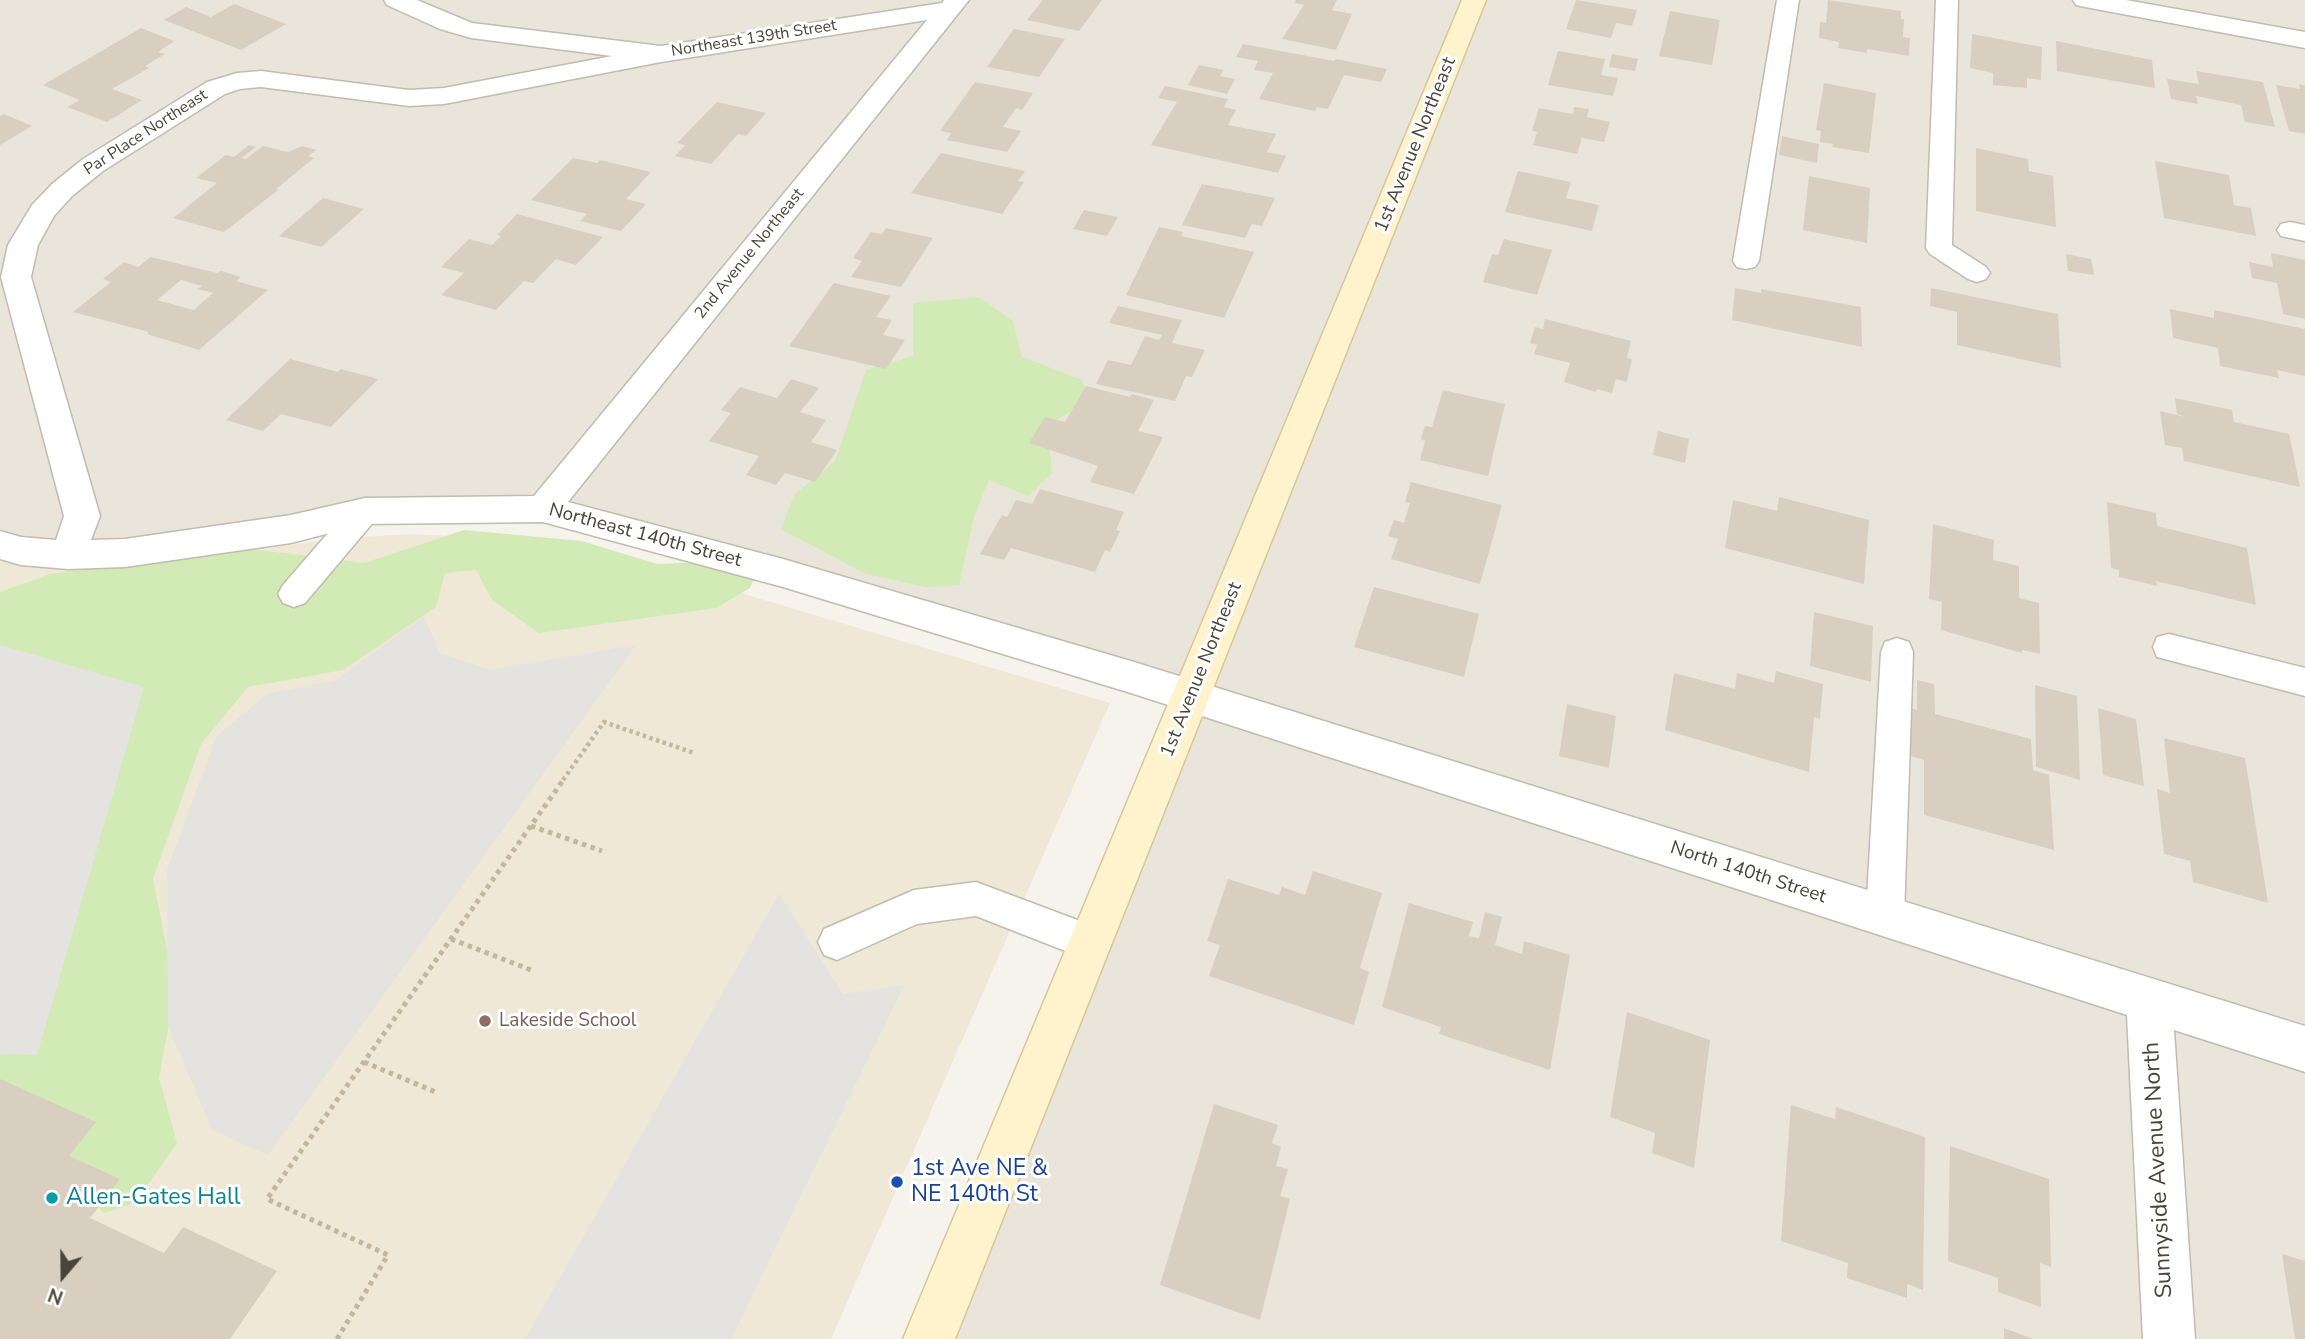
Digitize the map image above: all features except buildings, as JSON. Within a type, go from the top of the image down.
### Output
[{"type":"street","name":"Northeast 139th Street","points":[[396,0],[449,24],[471,30],[661,54],[953,5]]},
{"type":"street","name":"1st Avenue Northeast","points":[[929,1339],[1474,0]]},
{"type":"street","points":[[2085,0],[2305,40]]},
{"type":"street","name":"2nd Avenue Northeast","points":[[543,509],[953,5]]},
{"type":"street","name":"Par Place Northeast","points":[[68,555],[82,516],[16,277],[23,245],[41,211],[62,190],[93,165],[216,88],[237,81],[261,79],[409,98],[444,96],[661,54]]},
{"type":"street","name":"Northeast 140th Street","points":[[0,545],[21,551],[68,555],[125,553],[291,529],[365,511],[543,509],[783,573],[1192,696]]},
{"type":"street","name":"North 140th Street","points":[[1192,696],[2149,1002],[2305,1049]]},
{"type":"street","name":"Sunnyside Avenue North","points":[[2149,1002],[2169,1339]]},
{"type":"lane","points":[[1746,261],[1788,0]]},
{"type":"lane","points":[[1947,0],[1939,248],[1978,273]]},
{"type":"lane","points":[[294,594],[365,511]]},
{"type":"lane","points":[[2169,647],[2305,682]]},
{"type":"lane","points":[[1885,916],[1897,652]]},
{"type":"lane","points":[[837,942],[914,907],[976,899],[1091,943]]},
{"type":"path","points":[[337,1339],[388,1255],[267,1199],[604,722],[694,753]]},
{"type":"path","points":[[531,826],[602,852]]},
{"type":"path","points":[[451,939],[531,970]]},
{"type":"path","points":[[364,1062],[438,1093]]},
{"type":"shaded area","points":[[0,0],[2305,0],[2305,1339],[929,1339],[1192,696],[543,509],[365,511],[68,555],[0,529]]},
{"type":"shaded area","name":"Lakeside School","points":[[410,534],[492,538],[687,577],[1110,703],[831,1339],[0,1339],[0,561],[74,570],[162,565],[330,539]]},
{"type":"shaded area","points":[[424,616],[440,653],[490,670],[636,645],[268,1155],[212,1130],[168,1026],[167,870],[216,737],[267,694],[335,681]]},
{"type":"shaded area","points":[[0,645],[144,687],[37,1055],[0,1054]]},
{"type":"shaded area","points":[[779,894],[843,994],[904,985],[731,1339],[525,1339]]},
{"type":"green space","points":[[979,297],[1013,321],[1022,357],[1082,380],[1090,401],[1047,425],[1052,473],[1028,496],[989,480],[974,517],[959,585],[926,587],[866,574],[781,529],[794,495],[835,461],[866,370],[913,356],[913,303]]},
{"type":"green space","points":[[464,530],[582,541],[657,564],[705,562],[756,574],[750,588],[716,608],[539,633],[492,600],[476,570],[445,573],[436,607],[343,670],[248,687],[201,744],[153,879],[175,990],[159,1078],[177,1143],[135,1203],[104,1213],[0,1099],[0,592],[50,574],[243,548],[364,563]]},
{"type":"place","name":"Lakeside School","points":[[485,1021]]},
{"type":"place","name":"1st Ave NE & NE 140th St","points":[[897,1182]]},
{"type":"place","name":"Allen-Gates Hall","points":[[52,1198]]}]
